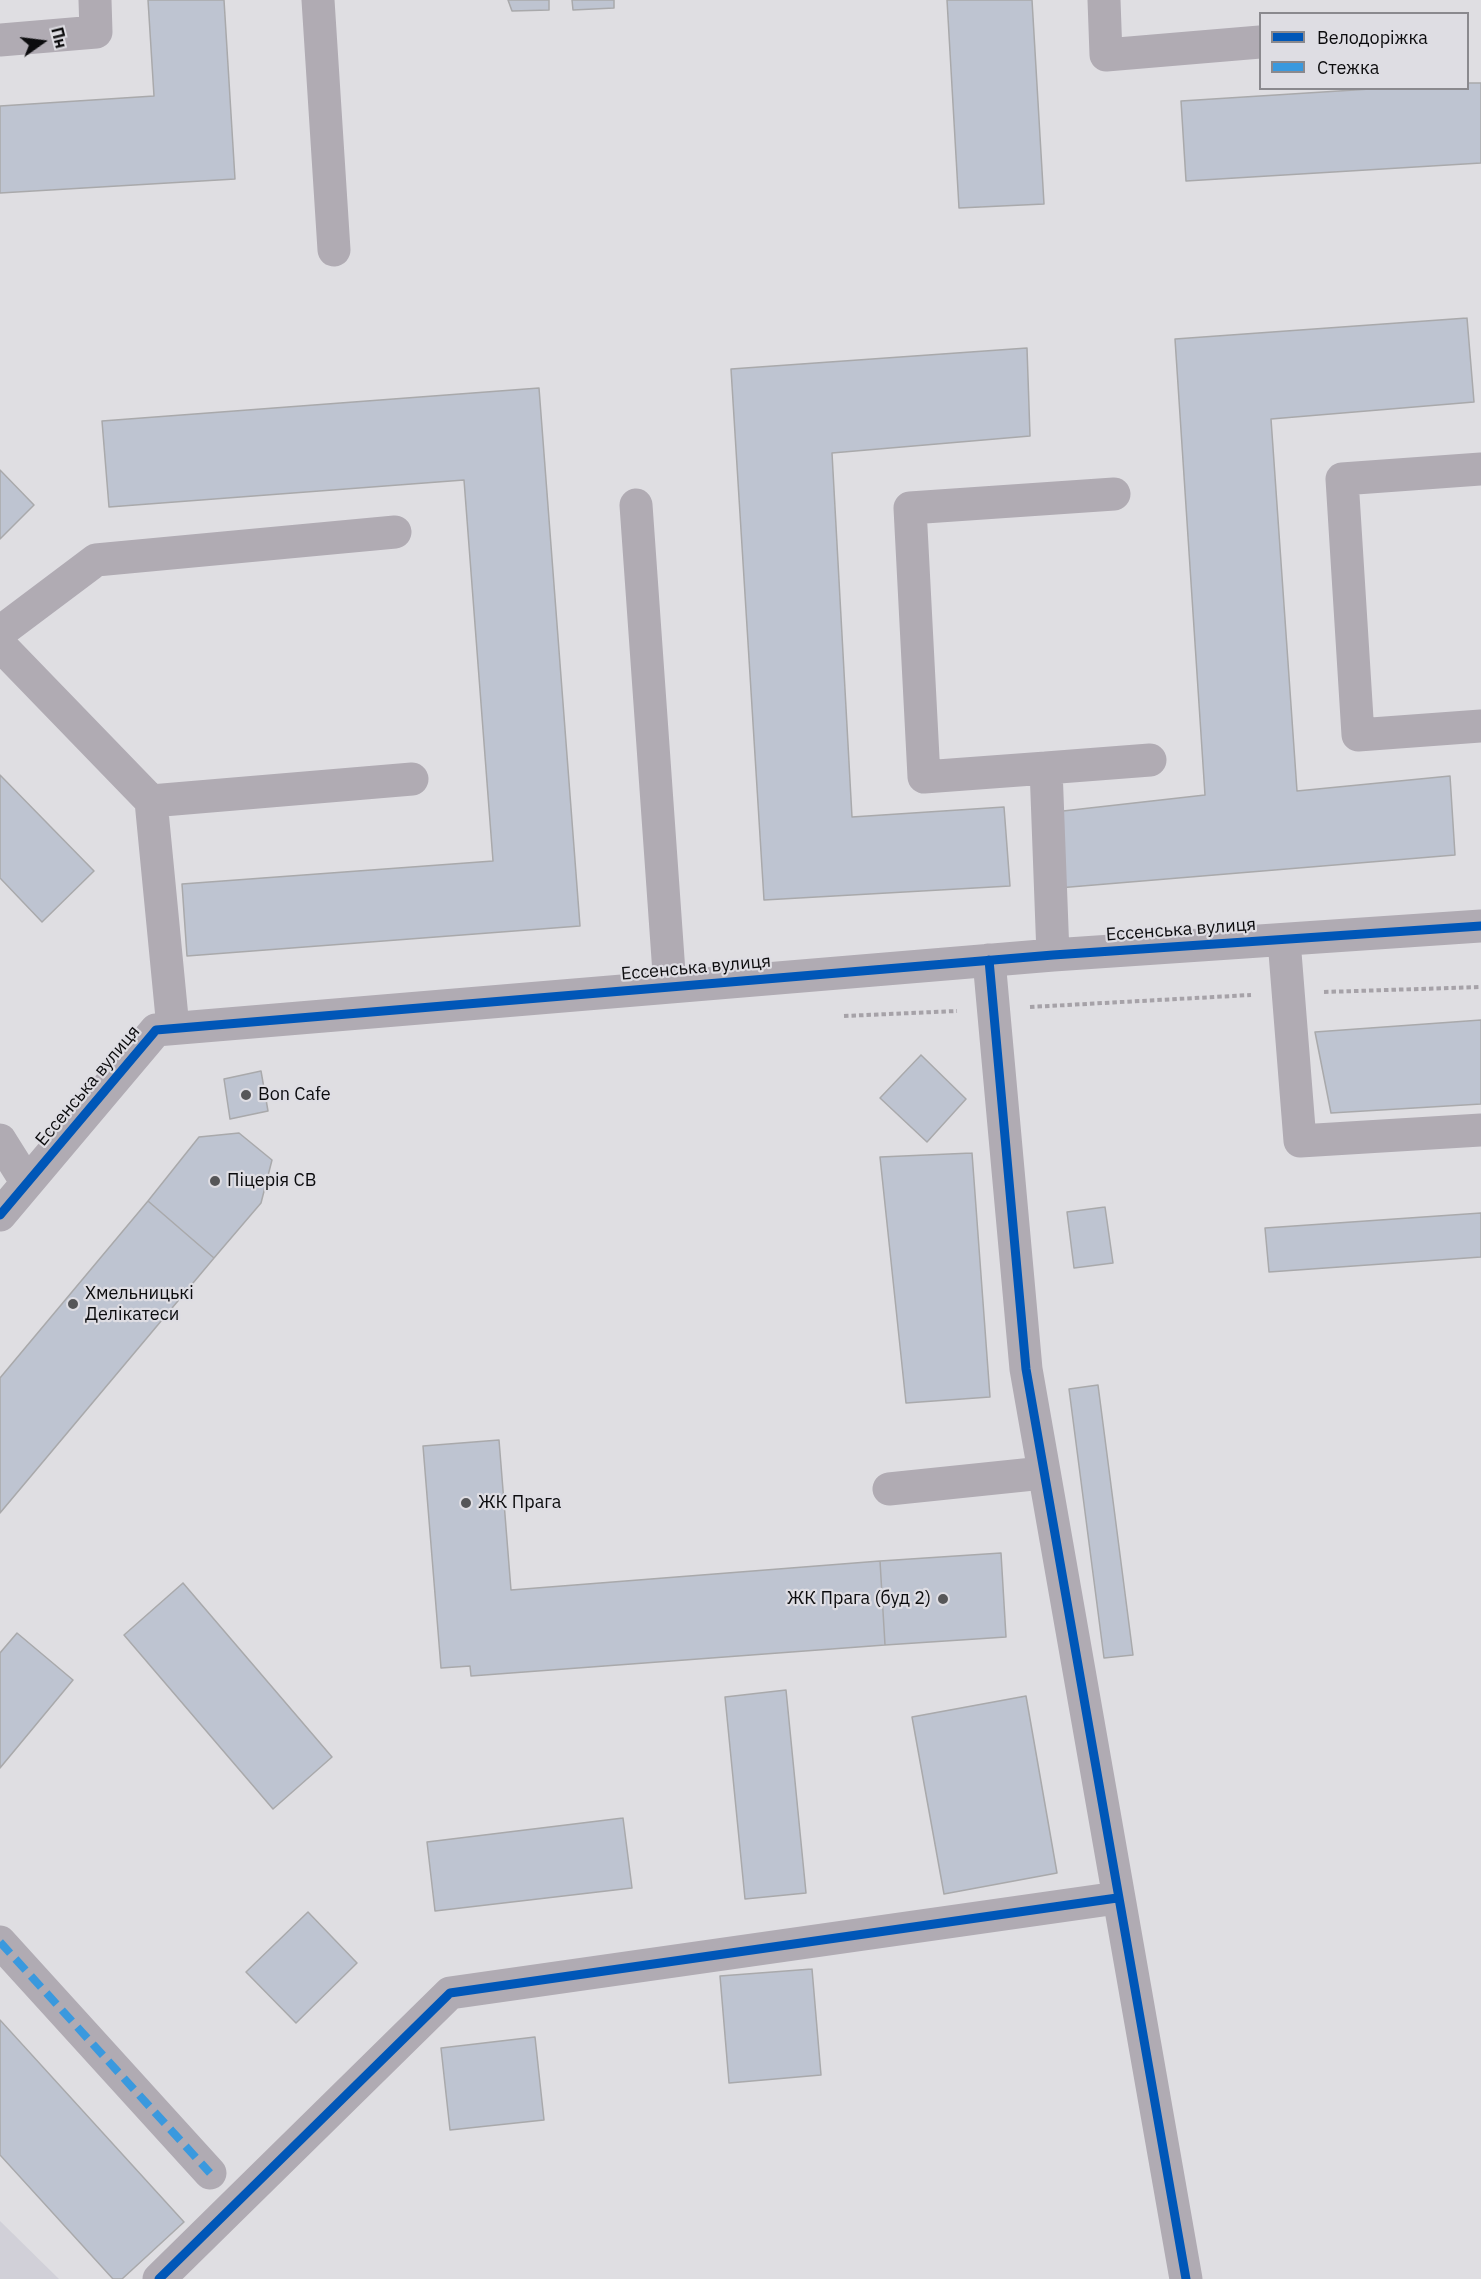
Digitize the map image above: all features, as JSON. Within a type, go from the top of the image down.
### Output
[{"type":"street","points":[[0,40],[96,32],[95,0]]},
{"type":"street","points":[[318,0],[334,250]]},
{"type":"street","points":[[1104,0],[1106,56],[1259,42]]},
{"type":"street","points":[[1481,469],[1342,479],[1358,735],[1481,726],[1481,732]]},
{"type":"street","points":[[1114,494],[910,508],[924,777],[1150,760]]},
{"type":"street","points":[[636,505],[670,987]]},
{"type":"street","points":[[0,632],[96,560],[395,532]]},
{"type":"street","points":[[0,645],[151,801],[173,1028]]},
{"type":"street","points":[[1046,768],[1053,955]]},
{"type":"street","points":[[151,801],[412,779]]},
{"type":"street","name":"Ессенська вулиця","points":[[0,1215],[156,1030],[989,960],[1481,926]]},
{"type":"street","points":[[1284,940],[1300,1142],[1481,1130]]},
{"type":"street","points":[[989,960],[1026,1369],[1117,1898],[1186,2279]]},
{"type":"street","points":[[0,1140],[27,1183]]},
{"type":"street","points":[[889,1489],[1043,1473]]},
{"type":"street","points":[[159,2279],[450,1993],[1117,1898]]},
{"type":"street","points":[[0,1942],[210,2174]]},
{"type":"path","points":[[844,1016],[1288,993],[1481,987]]},
{"type":"shaded area","points":[[0,2221],[59,2279],[0,2279]]},
{"type":"building","points":[[148,0],[224,0],[235,179],[0,193],[0,106],[154,96]]},
{"type":"building","points":[[508,0],[549,0],[549,10],[512,11]]},
{"type":"building","points":[[572,0],[614,0],[614,8],[573,10]]},
{"type":"building","points":[[947,0],[1032,0],[1044,204],[959,208]]},
{"type":"building","points":[[1469,83],[1481,83],[1481,163],[1186,181],[1181,101],[1354,90],[1469,90]]},
{"type":"building","points":[[1467,318],[1474,402],[1271,419],[1297,791],[1450,776],[1455,855],[1058,888],[1063,811],[1205,795],[1175,339]]},
{"type":"building","points":[[1027,348],[1030,436],[832,453],[852,817],[1004,807],[1010,886],[764,900],[731,369]]},
{"type":"building","points":[[539,388],[580,926],[187,956],[182,884],[493,861],[464,480],[109,507],[102,421]]},
{"type":"building","points":[[0,470],[34,505],[0,539]]},
{"type":"building","points":[[0,775],[94,871],[42,922],[0,878]]},
{"type":"building","points":[[1481,1020],[1481,1104],[1331,1113],[1315,1032]]},
{"type":"building","points":[[921,1055],[966,1099],[927,1142],[880,1098]]},
{"type":"building","name":"Bon Cafe","points":[[261,1071],[268,1111],[230,1119],[224,1079]]},
{"type":"building","name":"Піцерія СВ","points":[[239,1133],[272,1160],[261,1203],[214,1258],[148,1201],[199,1137]]},
{"type":"building","points":[[972,1153],[990,1397],[906,1403],[880,1157]]},
{"type":"building","points":[[148,1201],[214,1258],[0,1513],[0,1378]]},
{"type":"building","points":[[1105,1207],[1113,1263],[1074,1268],[1067,1212]]},
{"type":"building","points":[[1481,1213],[1481,1257],[1269,1272],[1265,1228]]},
{"type":"building","points":[[1098,1385],[1133,1655],[1104,1658],[1069,1389]]},
{"type":"building","name":"ЖК Прага","points":[[499,1440],[511,1590],[880,1561],[885,1645],[471,1676],[470,1666],[441,1668],[423,1446]]},
{"type":"building","name":"ЖК Прага (буд 2)","points":[[1001,1553],[1006,1637],[885,1645],[880,1561]]},
{"type":"building","points":[[183,1583],[332,1757],[273,1809],[124,1635]]},
{"type":"building","points":[[17,1633],[73,1680],[0,1768],[0,1653]]},
{"type":"building","points":[[786,1690],[806,1893],[745,1899],[725,1697]]},
{"type":"building","points":[[1026,1696],[1057,1873],[944,1894],[912,1717]]},
{"type":"building","points":[[623,1818],[632,1888],[435,1911],[427,1842]]},
{"type":"building","points":[[308,1912],[357,1963],[296,2023],[246,1972]]},
{"type":"building","points":[[812,1969],[821,2075],[729,2083],[720,1976]]},
{"type":"building","points":[[0,2020],[184,2222],[122,2279],[113,2279],[0,2155]]},
{"type":"building","points":[[535,2037],[544,2120],[450,2130],[441,2048]]},
{"type":"marked path","points":[[0,1942],[210,2173]]},
{"type":"cycle path","points":[[0,1215],[156,1030],[1053,955],[1481,926]]},
{"type":"cycle path","points":[[989,960],[1026,1369],[1186,2279]]},
{"type":"cycle path","points":[[159,2279],[450,1993],[1117,1898]]},
{"type":"place","name":"Bon Cafe","points":[[246,1095]]},
{"type":"place","name":"Піцерія СВ","points":[[215,1181]]},
{"type":"place","name":"Хмельницькі Делікатеси","points":[[73,1304]]},
{"type":"place","name":"ЖК Прага","points":[[466,1503]]},
{"type":"place","name":"ЖК Прага (буд 2)","points":[[943,1599]]}]
